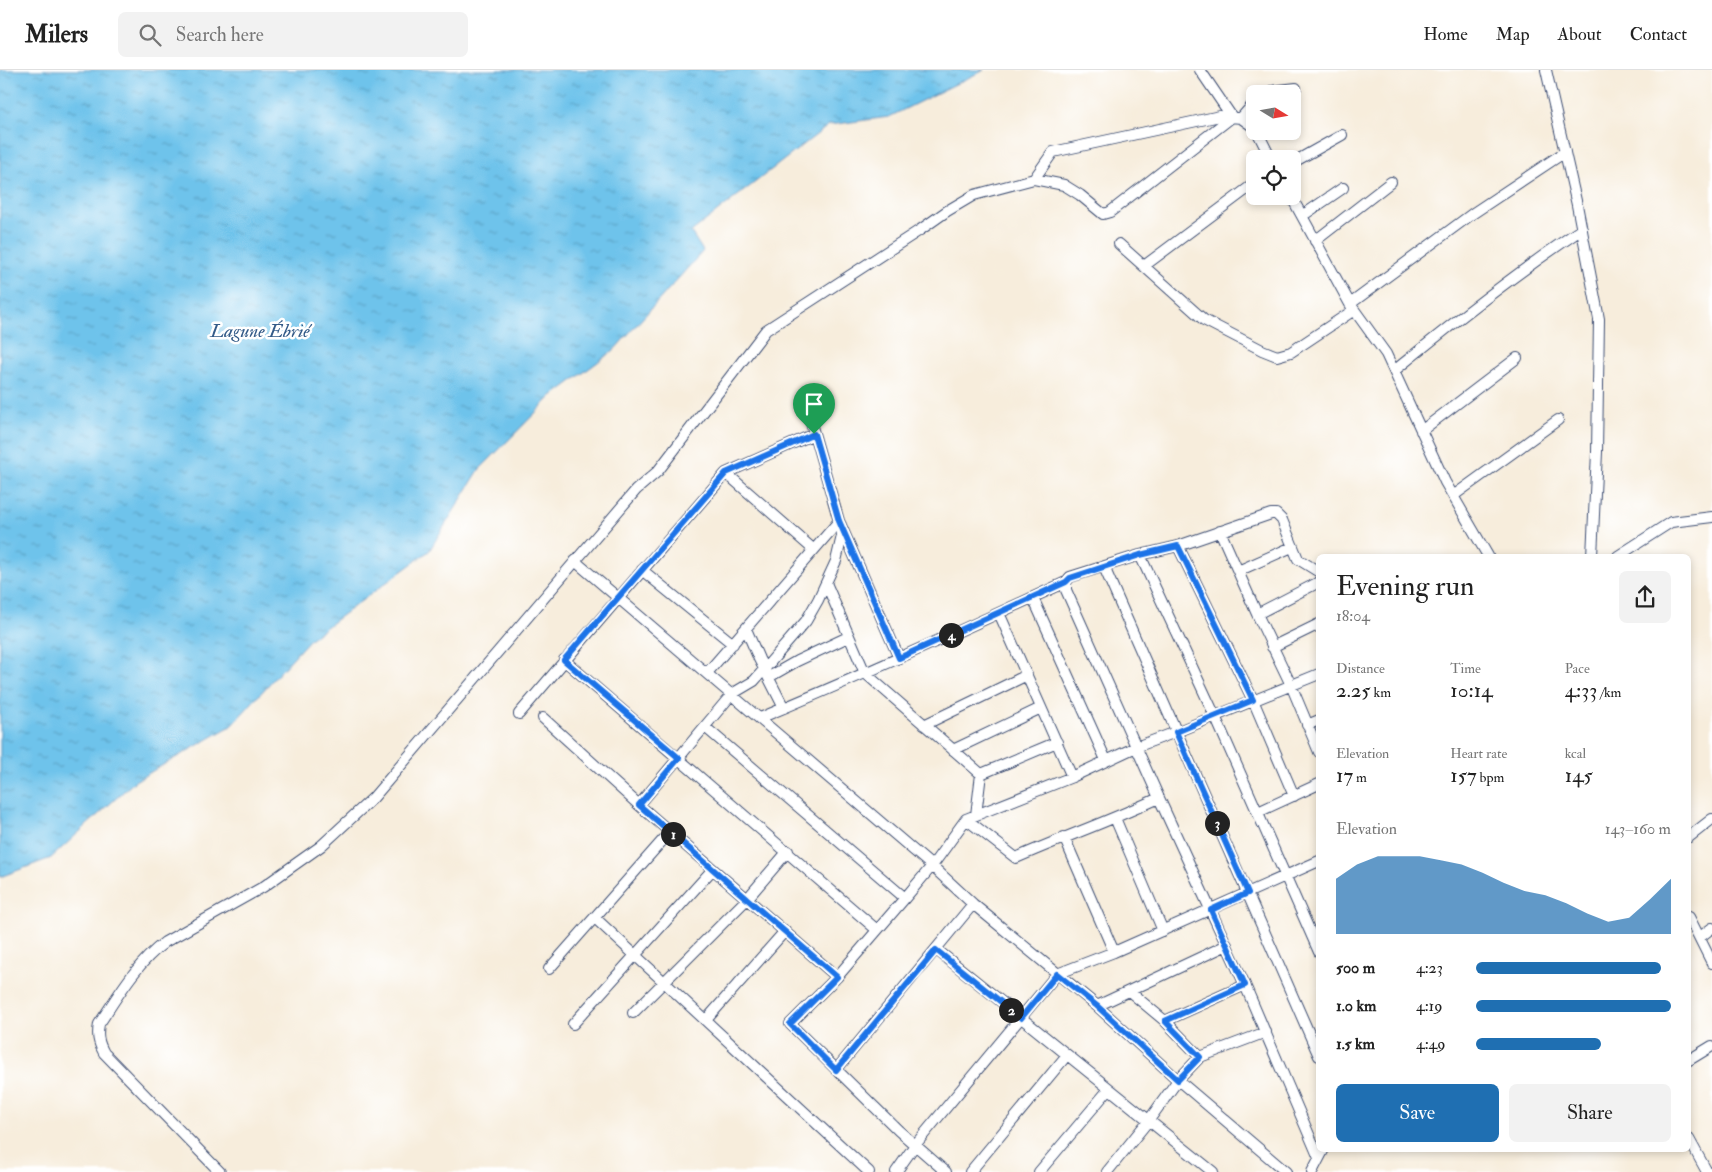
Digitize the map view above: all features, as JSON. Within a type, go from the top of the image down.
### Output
[{"type":"street","points":[[1200,70],[1237,118],[1246,124]]},
{"type":"street","points":[[1546,70],[1582,229],[1599,319],[1597,452],[1592,554]]},
{"type":"street","points":[[220,1172],[104,1053],[97,1035],[99,1024],[137,968],[151,953],[166,942],[263,887],[321,846],[373,798],[636,490],[658,471],[766,330],[974,195],[1034,178],[1064,185],[1080,195],[1102,214],[1110,212],[1246,110]]},
{"type":"street","points":[[1034,178],[1053,152],[1220,116],[1237,118]]},
{"type":"street","points":[[1301,158],[1342,135]]},
{"type":"street","points":[[1120,244],[1204,320],[1277,356],[1291,352],[1472,214],[1565,152]]},
{"type":"street","points":[[1316,242],[1391,182]]},
{"type":"street","points":[[1302,216],[1343,188]]},
{"type":"street","points":[[1144,266],[1246,190]]},
{"type":"street","points":[[1296,205],[1352,307],[1386,354],[1445,482],[1485,554]]},
{"type":"street","points":[[1394,371],[1532,262],[1582,229]]},
{"type":"street","points":[[1422,431],[1517,358]]},
{"type":"street","points":[[805,402],[840,523],[899,658]]},
{"type":"street","points":[[1453,496],[1558,420]]},
{"type":"street","points":[[519,714],[726,473],[814,434]]},
{"type":"street","points":[[726,473],[814,550]]},
{"type":"street","points":[[760,718],[1033,598],[1066,582],[1070,578],[1140,555],[1178,546],[1271,514],[1276,514],[1282,520],[1298,559],[1316,570]]},
{"type":"street","points":[[1621,554],[1671,522],[1712,517]]},
{"type":"street","points":[[707,673],[814,550],[840,523]]},
{"type":"street","points":[[767,673],[806,621],[826,583],[836,561],[840,546],[842,536],[840,523]]},
{"type":"street","points":[[1220,530],[1291,685],[1316,745]]},
{"type":"street","points":[[1178,546],[1253,700],[1294,796]]},
{"type":"street","points":[[1238,571],[1292,547]]},
{"type":"street","points":[[1140,555],[1215,716],[1316,945]]},
{"type":"street","points":[[575,562],[760,718],[932,866],[973,904],[1097,1006],[1178,1080],[1286,1172]]},
{"type":"street","points":[[1104,567],[1316,1049]]},
{"type":"street","points":[[642,570],[732,644]]},
{"type":"street","points":[[1066,582],[1066,590],[1316,1143]]},
{"type":"street","points":[[826,583],[865,673],[981,774]]},
{"type":"street","points":[[1257,614],[1316,584]]},
{"type":"street","points":[[1033,598],[1106,760]]},
{"type":"street","points":[[999,613],[1072,777]]},
{"type":"street","points":[[1272,646],[1316,625]]},
{"type":"street","points":[[746,629],[758,659],[784,708]]},
{"type":"street","points":[[639,805],[732,694],[767,673],[848,637]]},
{"type":"street","points":[[564,660],[788,851],[877,930]]},
{"type":"street","points":[[924,725],[1027,675]]},
{"type":"street","points":[[971,817],[1072,777],[1136,747],[1316,675]]},
{"type":"street","points":[[953,750],[1041,708]]},
{"type":"street","points":[[543,718],[639,805],[837,977]]},
{"type":"street","points":[[1307,725],[1316,721]]},
{"type":"street","points":[[705,727],[905,898]]},
{"type":"street","points":[[981,774],[1057,742]]},
{"type":"street","points":[[946,1172],[915,1145],[790,1024],[837,977],[932,866],[971,817],[981,774]]},
{"type":"street","points":[[1258,812],[1316,785]]},
{"type":"street","points":[[971,817],[1016,858],[1159,798]]},
{"type":"street","points":[[1115,818],[1163,931]]},
{"type":"street","points":[[1691,835],[1712,819]]},
{"type":"street","points":[[550,969],[670,832]]},
{"type":"street","points":[[1064,837],[1114,952]]},
{"type":"street","points":[[633,1013],[747,899],[788,851]]},
{"type":"street","points":[[896,1172],[915,1145],[1057,974],[1163,931],[1316,862]]},
{"type":"street","points":[[574,1024],[713,869]]},
{"type":"street","points":[[836,1070],[973,904]]},
{"type":"street","points":[[595,918],[869,1172]]},
{"type":"street","points":[[1691,920],[1712,963]]},
{"type":"street","points":[[1700,937],[1712,928]]},
{"type":"street","points":[[706,1020],[785,931]]},
{"type":"street","points":[[1097,1006],[1227,945]]},
{"type":"street","points":[[936,950],[1213,1172]]},
{"type":"street","points":[[1165,1021],[1245,985]]},
{"type":"street","points":[[1129,991],[1165,1021],[1200,1057]]},
{"type":"street","points":[[1107,1172],[1178,1080],[1200,1057],[1266,1032]]},
{"type":"street","points":[[1691,1059],[1712,1046]]},
{"type":"street","points":[[970,1172],[1067,1055]]},
{"type":"street","points":[[1039,1172],[1109,1088]]},
{"type":"street","points":[[1691,1143],[1707,1172]]},
{"type":"street","points":[[1312,1172],[1321,1154]]},
{"type":"water","name":"Lagune Ébrié","points":[[0,70],[984,70],[889,117],[829,125],[691,232],[703,251],[614,350],[552,396],[479,470],[429,551],[310,639],[231,726],[135,781],[51,858],[0,877]]},
{"type":"route","points":[[814,434],[839,521],[899,658],[1066,582],[1070,578],[1116,562],[1178,546],[1253,700],[1176,732],[1248,893],[1211,910],[1245,985],[1165,1021],[1200,1057],[1178,1080],[1097,1006],[1057,974],[1021,1018],[936,950],[836,1070],[790,1024],[837,977],[639,805],[679,758],[564,660],[726,473],[814,434]]}]
